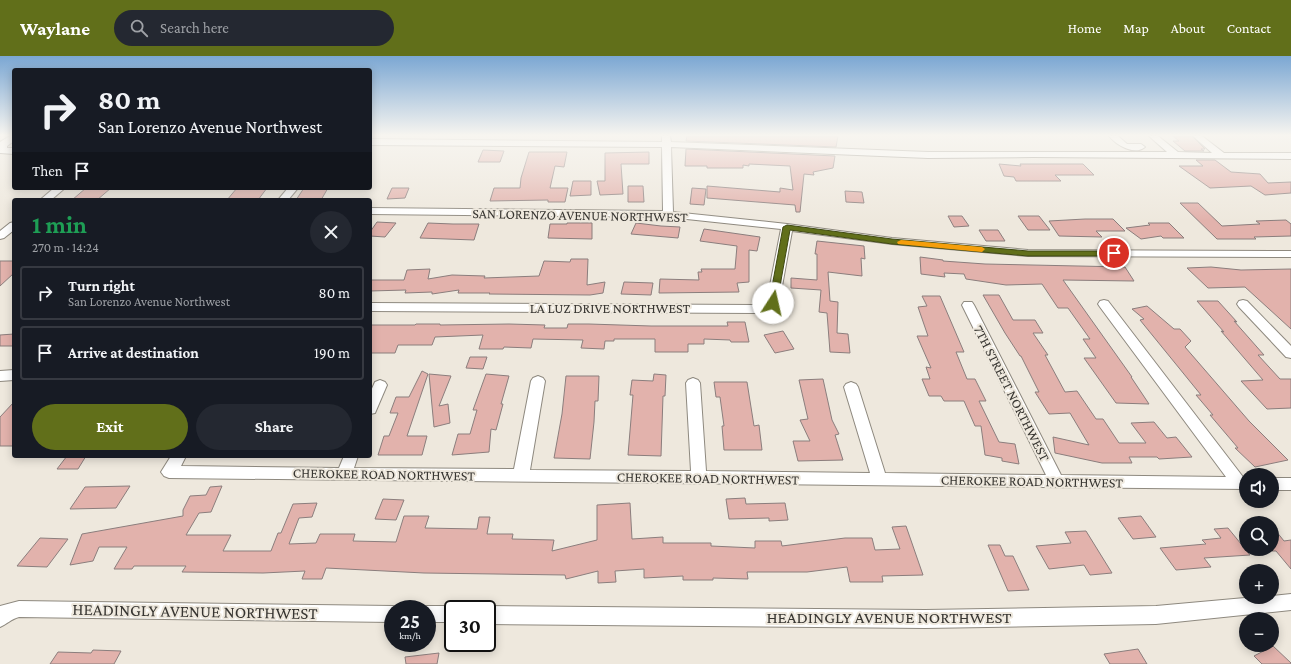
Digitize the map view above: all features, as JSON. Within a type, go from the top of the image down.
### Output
[{"type":"street","points":[[667,164],[668,214]]},
{"type":"street","points":[[48,198],[58,190]]},
{"type":"street","name":"SAN LORENZO AVENUE NORTHWEST","points":[[372,211],[668,214],[787,227],[892,241],[1028,253],[1291,254]]},
{"type":"street","points":[[0,236],[12,227]]},
{"type":"street","name":"LA LUZ DRIVE NORTHWEST","points":[[372,307],[756,308],[773,303],[787,227]]},
{"type":"street","points":[[1104,304],[1239,478]]},
{"type":"street","points":[[1243,304],[1291,354]]},
{"type":"street","name":"7TH STREET NORTHWEST","points":[[968,305],[1057,482]]},
{"type":"street","points":[[0,376],[12,375]]},
{"type":"street","points":[[521,475],[538,381]]},
{"type":"street","points":[[693,383],[699,478]]},
{"type":"street","points":[[372,404],[380,385]]},
{"type":"street","points":[[851,386],[879,479]]},
{"type":"street","name":"CHEROKEE ROAD NORTHWEST","points":[[178,458],[169,472],[1239,483]]},
{"type":"street","points":[[345,473],[350,458]]},
{"type":"street","points":[[1279,484],[1291,484]]},
{"type":"street","name":"HEADINGLY AVENUE NORTHWEST","points":[[496,615],[933,619],[1156,615],[1291,602]]},
{"type":"street","name":"HEADINGLY AVENUE NORTHWEST","points":[[0,618],[6,612],[19,608],[384,614]]},
{"type":"building","points":[[525,164],[565,164],[564,167],[555,166],[550,188],[568,188],[565,202],[548,202],[548,200],[490,201],[494,188],[520,188]]},
{"type":"building","points":[[605,164],[621,164],[623,194],[600,195],[597,181],[605,181]]},
{"type":"building","points":[[685,164],[749,164],[749,166],[743,165],[743,168],[707,168],[707,166],[685,166]]},
{"type":"building","points":[[757,164],[834,164],[833,168],[813,172],[814,175],[804,174],[800,212],[796,212],[795,205],[707,198],[707,186],[780,192],[780,188],[793,190],[790,166]]},
{"type":"building","points":[[999,164],[1021,166],[1020,164],[1083,164],[1094,175],[1055,175],[1061,181],[1016,181],[1014,177],[1004,176]]},
{"type":"building","points":[[1201,164],[1221,164],[1231,172],[1260,174],[1268,183],[1291,182],[1291,193],[1265,195],[1251,186],[1210,188],[1179,166],[1203,166]]},
{"type":"building","points":[[573,181],[591,181],[591,195],[570,196]]},
{"type":"building","points":[[628,186],[643,186],[644,202],[628,202]]},
{"type":"building","points":[[392,188],[409,188],[405,198],[387,199]]},
{"type":"building","points":[[692,188],[706,189],[704,205],[690,204]]},
{"type":"building","points":[[84,190],[109,190],[99,198],[74,198]]},
{"type":"building","points":[[235,190],[266,190],[260,198],[229,198]]},
{"type":"building","points":[[303,190],[327,190],[322,198],[297,198]]},
{"type":"building","points":[[845,191],[862,192],[864,203],[846,202]]},
{"type":"building","points":[[1180,203],[1198,203],[1222,226],[1260,224],[1256,221],[1286,220],[1291,224],[1291,236],[1254,237],[1256,239],[1217,239]]},
{"type":"building","points":[[948,216],[962,216],[969,226],[954,227]]},
{"type":"building","points":[[1018,216],[1039,216],[1050,230],[1028,230]]},
{"type":"building","points":[[1113,219],[1125,231],[1096,231],[1102,237],[1059,236],[1049,221]]},
{"type":"building","points":[[377,222],[396,223],[385,237],[372,236],[372,229]]},
{"type":"building","points":[[428,223],[479,224],[474,240],[420,238]]},
{"type":"building","points":[[592,223],[592,239],[548,238],[550,224]]},
{"type":"building","points":[[636,223],[680,227],[678,238],[631,234]]},
{"type":"building","points":[[1148,223],[1169,223],[1184,238],[1163,238],[1161,236],[1141,239],[1126,228],[1150,225]]},
{"type":"building","points":[[704,229],[760,237],[757,251],[749,250],[749,282],[737,283],[739,292],[659,293],[660,279],[699,280],[698,272],[702,272],[701,269],[735,269],[737,246],[700,241]]},
{"type":"building","points":[[979,230],[998,230],[1005,241],[986,241]]},
{"type":"building","points":[[817,241],[864,246],[865,259],[861,258],[862,276],[828,272],[830,301],[838,302],[837,333],[848,334],[850,353],[830,352],[827,313],[819,312],[821,290],[791,288],[791,278],[817,280],[817,254],[815,254]]},
{"type":"building","points":[[920,257],[943,261],[985,264],[1125,267],[1134,281],[1063,280],[1132,377],[1149,404],[1116,403],[1084,358],[1096,358],[1083,339],[1090,339],[1068,308],[1058,308],[1042,284],[1006,285],[966,279],[964,274],[944,273],[945,277],[921,274]]},
{"type":"building","points":[[571,259],[588,259],[587,285],[605,282],[603,293],[590,295],[489,294],[490,293],[458,293],[459,290],[432,294],[432,292],[405,293],[406,290],[372,291],[372,280],[404,280],[407,270],[430,269],[428,279],[452,275],[485,276],[484,278],[539,276],[544,261],[570,262]]},
{"type":"building","points":[[0,261],[12,261],[12,275],[0,286]]},
{"type":"building","points":[[1211,267],[1241,270],[1291,269],[1291,329],[1245,287],[1208,288],[1187,268]]},
{"type":"building","points":[[624,282],[653,283],[651,295],[621,294]]},
{"type":"building","points":[[983,295],[999,295],[1013,320],[1035,320],[1043,333],[1033,333],[1048,355],[1045,355],[1065,392],[1077,391],[1096,419],[1103,419],[1119,443],[1146,443],[1131,423],[1154,422],[1167,438],[1176,437],[1192,457],[1159,459],[1157,457],[1129,457],[1132,463],[1102,463],[1055,453],[1053,437],[1089,445],[1070,413],[1049,414],[1035,392],[1039,392],[1021,356],[1005,333]]},
{"type":"building","points":[[922,296],[940,296],[964,352],[956,352],[967,379],[975,379],[986,401],[979,401],[999,442],[1015,444],[1019,464],[1002,461],[1002,458],[985,455],[981,426],[975,426],[964,401],[944,401],[941,396],[929,396],[922,379],[930,379],[926,367],[931,368],[917,336],[928,336],[918,307],[927,306]]},
{"type":"building","points":[[1197,301],[1218,301],[1264,355],[1258,355],[1280,379],[1291,379],[1291,408],[1267,409],[1241,381],[1263,380]]},
{"type":"building","points":[[1147,306],[1174,329],[1180,329],[1191,341],[1185,347],[1249,421],[1288,460],[1255,467],[1235,448],[1238,448],[1210,415],[1213,415],[1196,395],[1201,395],[1140,320],[1144,319],[1132,309]]},
{"type":"building","points":[[727,322],[745,322],[749,342],[704,339],[704,344],[688,344],[688,352],[655,352],[655,339],[614,339],[614,341],[605,341],[604,349],[581,348],[583,340],[533,339],[531,348],[504,347],[503,349],[479,349],[483,335],[435,337],[432,345],[398,345],[395,353],[372,353],[372,325],[509,324],[545,325],[544,328],[567,328],[568,324],[728,326]]},
{"type":"building","points":[[783,331],[794,349],[775,353],[764,335]]},
{"type":"building","points":[[12,334],[12,346],[0,346],[0,335]]},
{"type":"building","points":[[470,357],[487,357],[483,369],[466,368]]},
{"type":"building","points":[[422,371],[428,374],[407,436],[427,436],[422,455],[378,455],[384,436],[389,436],[398,413],[390,413],[396,397],[409,397]]},
{"type":"building","points":[[429,374],[451,376],[439,406],[448,404],[450,423],[434,427]]},
{"type":"building","points":[[486,374],[509,376],[501,404],[503,404],[496,430],[491,429],[489,452],[452,455],[458,434],[470,434],[477,410],[473,410]]},
{"type":"building","points":[[654,374],[666,375],[665,396],[663,396],[661,456],[628,455],[633,395],[630,395],[632,380],[653,381]]},
{"type":"building","points":[[566,376],[599,376],[598,401],[595,401],[590,459],[554,458],[562,414]]},
{"type":"building","points":[[823,379],[832,420],[839,434],[835,435],[843,460],[798,461],[793,441],[810,441],[800,420],[808,419],[799,380]]},
{"type":"building","points":[[714,382],[747,382],[754,426],[759,425],[762,450],[724,450],[722,426],[724,426],[720,397],[716,397]]},
{"type":"building","points":[[12,404],[12,446],[0,446],[0,417]]},
{"type":"building","points":[[65,458],[85,458],[78,469],[57,469]]},
{"type":"building","points":[[130,486],[116,508],[70,509],[85,487]]},
{"type":"building","points":[[222,486],[211,512],[199,513],[186,535],[231,535],[223,551],[271,551],[278,533],[281,533],[293,504],[317,503],[312,517],[299,518],[289,544],[316,543],[320,534],[355,534],[353,541],[396,542],[404,516],[429,516],[425,528],[477,529],[479,517],[490,517],[487,534],[513,534],[512,539],[554,540],[552,551],[597,540],[597,505],[630,503],[632,539],[663,537],[663,543],[711,543],[711,546],[755,548],[755,541],[781,541],[782,546],[845,538],[872,538],[875,550],[900,549],[892,527],[906,526],[923,575],[882,576],[883,582],[850,582],[847,567],[807,572],[747,572],[748,579],[713,578],[713,580],[683,580],[683,576],[644,578],[644,569],[615,571],[616,582],[598,583],[598,571],[566,579],[565,575],[424,573],[326,568],[322,579],[302,579],[305,571],[263,573],[182,572],[186,566],[134,566],[132,569],[114,569],[127,547],[99,547],[93,561],[70,565],[82,534],[183,516],[183,510],[190,496],[206,495],[210,487]]},
{"type":"building","points":[[745,498],[746,504],[785,503],[788,520],[769,521],[769,518],[729,519],[726,499]]},
{"type":"building","points":[[383,499],[404,500],[396,520],[375,519]]},
{"type":"building","points":[[1141,516],[1156,537],[1133,539],[1118,518]]},
{"type":"building","points":[[1228,528],[1239,542],[1239,556],[1204,558],[1211,567],[1176,570],[1160,548],[1206,544],[1202,540],[1221,538],[1214,529]]},
{"type":"building","points":[[1086,531],[1112,573],[1090,575],[1084,565],[1049,569],[1036,546],[1071,543],[1065,532]]},
{"type":"building","points":[[1279,535],[1284,541],[1291,540],[1291,569],[1279,555]]},
{"type":"building","points":[[40,538],[68,539],[47,567],[17,566]]},
{"type":"building","points":[[988,545],[1000,545],[1005,556],[1013,556],[1029,590],[1008,591]]},
{"type":"building","points":[[1138,649],[1147,664],[1110,664],[1104,654]]},
{"type":"building","points":[[93,650],[121,651],[114,664],[50,664],[58,652],[91,653]]},
{"type":"building","points":[[1262,652],[1279,652],[1291,664],[1262,664],[1254,656]]},
{"type":"building","points":[[439,653],[437,664],[406,664],[405,657]]},
{"type":"slow traffic","points":[[901,242],[982,249]]},
{"type":"route","points":[[773,303],[787,227],[892,241],[1028,253],[1114,253]]}]
